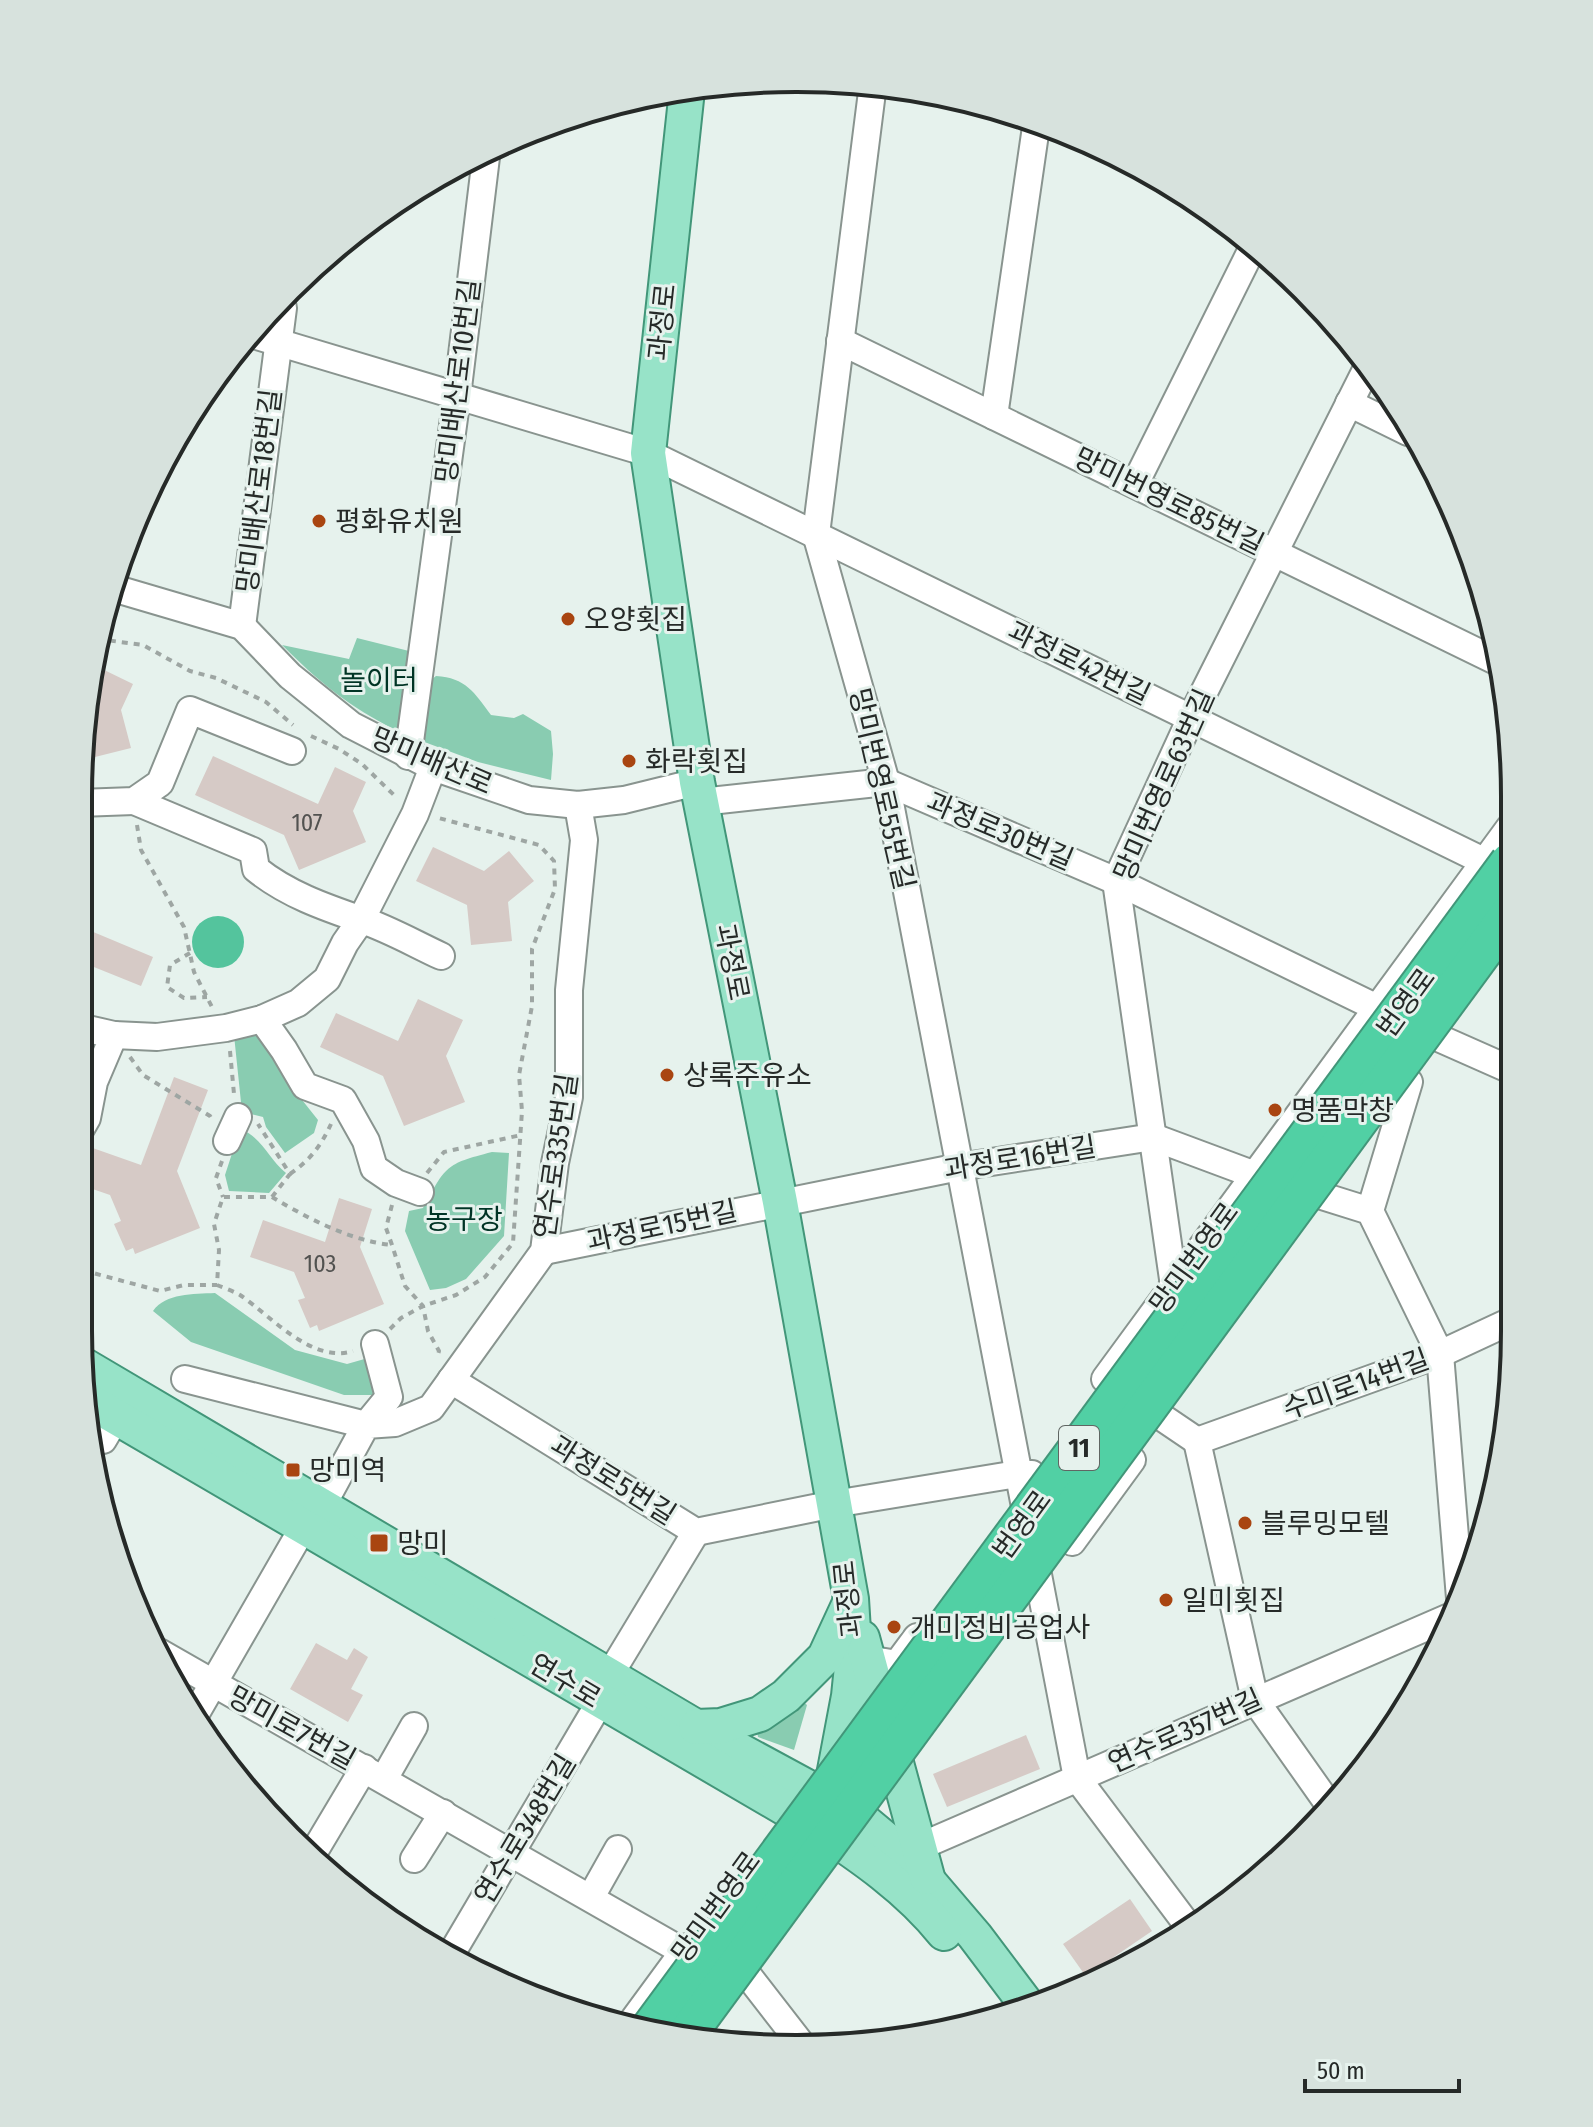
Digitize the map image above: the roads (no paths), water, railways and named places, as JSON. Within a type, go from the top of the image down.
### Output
[{"type":"highway","name":"번영로","points":[[656,2020],[1497,862]]},
{"type":"highway","name":"번영로","points":[[692,2027],[1501,926]]},
{"type":"main road","name":"과정로","points":[[686,101],[648,453],[699,792],[780,1202],[851,1599],[854,1647],[850,1684],[822,1812]]},
{"type":"main road","name":"연수로","points":[[95,1387],[109,1413],[313,1516],[605,1689],[822,1812],[890,1843],[928,1881],[975,1936],[1022,1998]]},
{"type":"main road","points":[[851,1599],[928,1881]]},
{"type":"main road","points":[[696,1727],[721,1726],[760,1714],[786,1696],[825,1657],[851,1599]]},
{"type":"main road","name":"연수로","points":[[605,1689],[696,1727],[822,1812],[867,1860],[927,1912],[1000,2005]]},
{"type":"street","name":"망미번영로55번길","points":[[871,97],[816,534],[886,782],[959,1167],[1025,1481],[1039,1586],[1077,1778]]},
{"type":"street","points":[[994,416],[1035,134]]},
{"type":"street","name":"망미배산로10번길","points":[[408,756],[485,165]]},
{"type":"street","points":[[1135,484],[1248,257]]},
{"type":"street","name":"과정로42번길","points":[[267,339],[648,453],[1191,718],[1497,862]]},
{"type":"street","name":"망미배산로18번길","points":[[242,626],[267,339]]},
{"type":"street","name":"망미번영로85번길","points":[[840,341],[1486,656]]},
{"type":"street","name":"망미번영로63번길","points":[[1188,1383],[1116,881],[1191,718],[1362,378]]},
{"type":"street","points":[[1349,403],[1395,426]]},
{"type":"street","name":"망미배산로","points":[[123,591],[242,626],[290,676],[351,725],[433,767],[529,800],[578,805],[699,792]]},
{"type":"street","points":[[134,801],[160,783],[190,710],[298,738]]},
{"type":"street","points":[[92,1030],[114,1035],[157,1037],[226,1028],[262,1019],[298,1003],[327,979],[361,920],[415,814],[433,767]]},
{"type":"street","name":"과정로30번길","points":[[699,792],[886,782],[1116,881],[1501,1066]]},
{"type":"street","points":[[92,803],[134,801],[253,851],[256,869],[276,884],[441,956]]},
{"type":"street","name":"연수로335번길","points":[[366,1425],[395,1423],[431,1408],[443,1372],[544,1251],[555,1163],[569,1097],[569,990],[584,840],[578,805]]},
{"type":"street","name":"망미번영로","points":[[867,1659],[897,1664],[1025,1481],[1174,1285],[1377,1008],[1497,862]]},
{"type":"street","points":[[899,1776],[1501,956]]},
{"type":"street","points":[[262,1019],[305,1086],[343,1100],[366,1141],[374,1168],[408,1187]]},
{"type":"street","points":[[92,1092],[114,1035]]},
{"type":"street","points":[[1409,1082],[1370,1211],[1440,1354],[1458,1572]]},
{"type":"street","name":"과정로16번길","points":[[780,1202],[959,1167],[1153,1137],[1255,1175],[1370,1211]]},
{"type":"street","name":"과정로15번길","points":[[544,1251],[780,1202]]},
{"type":"street","name":"수미로14번길","points":[[1197,1441],[1440,1354],[1501,1326]]},
{"type":"street","points":[[200,1706],[366,1425],[389,1397],[375,1344]]},
{"type":"street","name":"과정로5번길","points":[[443,1372],[696,1532],[834,1504],[1025,1481]]},
{"type":"street","points":[[185,1379],[366,1425]]},
{"type":"street","points":[[1163,1418],[1197,1441],[1255,1700],[1324,1797]]},
{"type":"street","points":[[1025,1481],[1103,1501]]},
{"type":"street","name":"연수로","points":[[605,1689],[696,1532]]},
{"type":"street","name":"연수로357번길","points":[[919,1847],[1437,1622]]},
{"type":"street","name":"망미로7번길","points":[[175,1661],[684,1952]]},
{"type":"street","name":"연수로348번길","points":[[455,1947],[605,1689]]},
{"type":"street","name":"망미로7번길","points":[[374,1774],[414,1726]]},
{"type":"street","points":[[318,1847],[374,1774]]},
{"type":"street","points":[[1077,1778],[1183,1919]]},
{"type":"street","points":[[712,2030],[825,1875],[822,1812]]},
{"type":"street","name":"망미번영로","points":[[636,2016],[767,1839],[822,1812]]},
{"type":"street","points":[[414,1859],[443,1813]]},
{"type":"street","points":[[591,1897],[618,1849]]},
{"type":"street","points":[[750,1978],[794,2035]]},
{"type":"place","name":"평화유치원","points":[[319,521]]},
{"type":"place","name":"오양횟집","points":[[568,619]]},
{"type":"place","name":"화락횟집","points":[[629,761]]},
{"type":"place","name":"상록주유소","points":[[667,1075]]},
{"type":"place","name":"명품막창","points":[[1275,1110]]},
{"type":"place","name":"망미역","points":[[293,1470]]},
{"type":"place","name":"블루밍모텔","points":[[1245,1523]]},
{"type":"place","name":"망미","points":[[379,1543]]},
{"type":"place","name":"일미횟집","points":[[1166,1600]]},
{"type":"place","name":"개미정비공업사","points":[[894,1627]]},
{"type":"park label","name":"놀이터","points":[[379,680]]},
{"type":"park label","name":"농구장","points":[[464,1219]]}]
